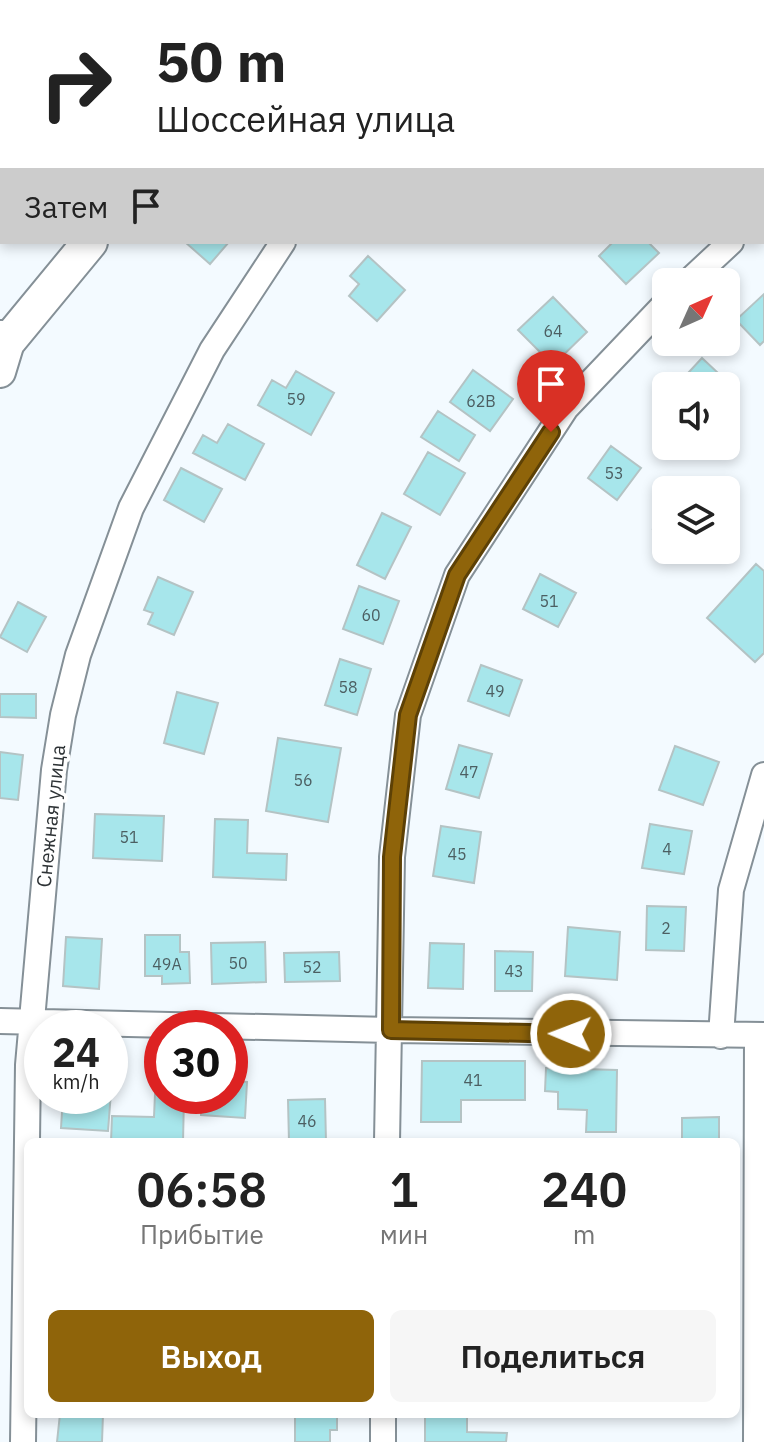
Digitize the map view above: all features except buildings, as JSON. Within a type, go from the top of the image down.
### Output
[{"type":"main road","points":[[5,338],[88,244]]},
{"type":"street","name":"Снежная улица","points":[[32,1010],[54,770],[63,715],[78,655],[131,508],[212,350],[282,244]]},
{"type":"street","points":[[703,268],[729,244]]},
{"type":"street","points":[[387,1138],[392,857],[408,715],[457,575],[566,408],[652,318]]},
{"type":"street","points":[[0,372],[5,338]]},
{"type":"street","points":[[721,1036],[731,890],[764,775]]},
{"type":"street","points":[[0,1021],[24,1022]]},
{"type":"street","points":[[128,1024],[761,1035],[760,1343],[756,1442]]},
{"type":"street","name":"Снежная улица","points":[[27,1138],[28,1114]]},
{"type":"street","name":"Снежная улица","points":[[23,1442],[24,1370]]},
{"type":"street","points":[[383,1418],[383,1442]]},
{"type":"route","points":[[551,432],[457,575],[408,715],[392,857],[391,1030],[571,1034]]}]
